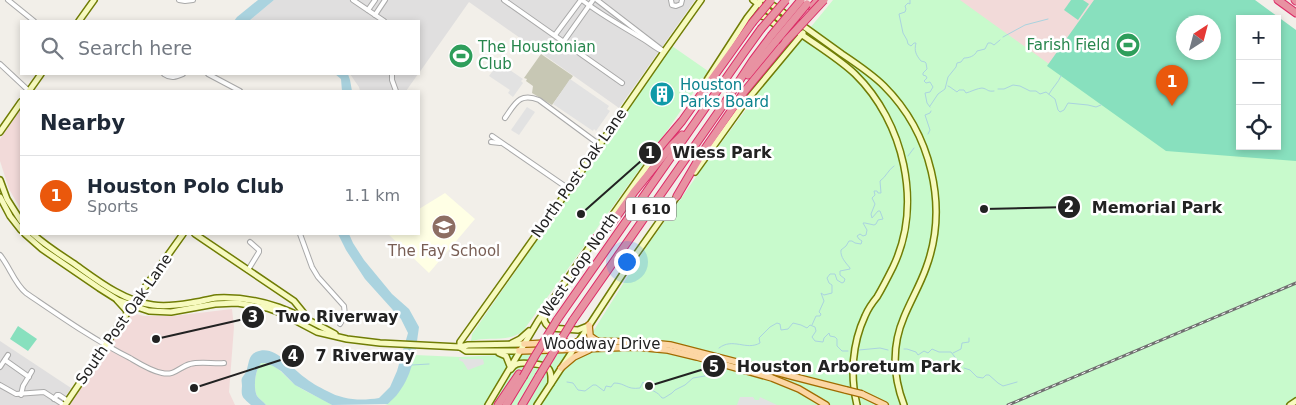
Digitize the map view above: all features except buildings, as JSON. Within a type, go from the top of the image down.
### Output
[{"type":"highway","name":"West Loop North","points":[[521,376],[557,320],[694,123],[786,0]]},
{"type":"highway","points":[[677,196],[704,150],[808,3],[818,0]]},
{"type":"highway","points":[[781,43],[824,0]]},
{"type":"highway","points":[[660,148],[682,120],[763,1]]},
{"type":"highway","points":[[1279,1],[1296,13]]},
{"type":"highway","name":"West Loop North","points":[[522,405],[573,320],[728,98],[781,43]]},
{"type":"highway","points":[[594,240],[613,222],[634,192],[672,146],[694,123]]},
{"type":"highway","points":[[498,405],[521,376]]},
{"type":"highway","points":[[506,405],[521,376]]},
{"type":"main road","name":"North Post Oak Lane","points":[[460,347],[460,342],[701,0]]},
{"type":"main road","points":[[80,20],[93,1]]},
{"type":"main road","points":[[750,21],[763,1]]},
{"type":"main road","points":[[763,1],[860,66],[885,87],[911,121],[928,156],[936,200],[935,233],[926,269],[904,318],[898,338],[895,358],[896,377],[904,405]]},
{"type":"main road","points":[[763,1],[802,34],[842,62],[855,74],[869,90],[889,121],[900,146],[907,194],[903,232],[894,265],[865,316],[856,340],[853,383],[857,405]]},
{"type":"main road","points":[[750,21],[755,15],[760,15],[786,33],[790,41],[781,43]]},
{"type":"main road","points":[[781,43],[802,34],[807,29]]},
{"type":"main road","points":[[30,90],[40,75]]},
{"type":"main road","points":[[0,132],[20,103]]},
{"type":"main road","points":[[488,405],[538,321],[660,148]]},
{"type":"main road","points":[[0,180],[7,199],[20,219]]},
{"type":"main road","points":[[537,405],[577,342],[677,196]]},
{"type":"main road","points":[[0,197],[10,216],[20,229]]},
{"type":"main road","name":"Woodway Drive","points":[[26,235],[116,298],[132,306],[150,310],[171,312],[198,305],[215,298],[237,301],[255,300],[277,309],[317,332],[380,343],[460,347],[468,345],[577,342],[670,345],[736,364],[786,382],[826,405]]},
{"type":"main road","name":"Woodway Drive","points":[[34,235],[40,244]]},
{"type":"main road","name":"South Post Oak Lane","points":[[65,404],[182,235]]},
{"type":"main road","points":[[196,235],[297,304],[303,314],[311,321]]},
{"type":"main road","name":"Woodway Drive","points":[[85,275],[122,295],[152,305],[198,305]]},
{"type":"main road","points":[[116,298],[128,312]]},
{"type":"main road","points":[[289,298],[295,307],[289,311]]},
{"type":"main road","points":[[547,308],[544,320],[550,328],[578,330],[589,325]]},
{"type":"main road","name":"Woodway Drive","points":[[277,309],[289,311],[340,337]]},
{"type":"main road","points":[[509,344],[527,333],[538,321]]},
{"type":"main road","points":[[589,325],[590,336],[599,342]]},
{"type":"main road","name":"Woodway Drive","points":[[460,347],[466,351],[657,348],[736,364],[846,390],[862,394],[885,405]]},
{"type":"main road","points":[[561,368],[574,356],[592,349]]},
{"type":"main road","points":[[486,351],[506,356],[510,367]]},
{"type":"main road","points":[[507,372],[515,364],[520,363],[545,365],[551,373],[551,383]]},
{"type":"main road","points":[[1290,405],[1296,401]]},
{"type":"street","points":[[8,0],[33,20]]},
{"type":"street","points":[[179,0],[193,0]]},
{"type":"street","points":[[353,0],[382,20]]},
{"type":"street","points":[[368,10],[375,0]]},
{"type":"street","points":[[375,15],[385,0]]},
{"type":"street","points":[[504,0],[622,83]]},
{"type":"street","points":[[556,36],[581,0],[613,22],[664,52]]},
{"type":"street","points":[[564,41],[593,0]]},
{"type":"street","points":[[597,0],[664,52]]},
{"type":"street","points":[[671,0],[672,4],[676,6],[682,0]]},
{"type":"street","points":[[0,64],[28,90]]},
{"type":"street","points":[[166,75],[175,77],[181,75]]},
{"type":"street","points":[[210,75],[238,90]]},
{"type":"street","points":[[392,75],[396,90]]},
{"type":"street","points":[[505,118],[520,98],[532,97],[539,100],[600,144]]},
{"type":"street","points":[[492,136],[569,189]]},
{"type":"street","points":[[490,142],[502,143]]},
{"type":"street","points":[[300,235],[312,267],[318,277],[344,306],[345,315],[340,324]]},
{"type":"street","points":[[248,270],[259,252],[250,242]]},
{"type":"street","points":[[0,255],[17,283],[26,293],[105,345],[153,370],[170,374],[188,364],[224,364]]},
{"type":"street","points":[[0,368],[8,355]]},
{"type":"street","points":[[5,360],[29,377]]},
{"type":"street","points":[[21,395],[23,386],[32,371]]},
{"type":"street","points":[[0,384],[21,395],[44,392],[54,399],[59,395],[65,404]]},
{"type":"shaded area","points":[[274,0],[695,0],[619,108],[469,2],[420,72],[420,20],[250,20]]},
{"type":"shaded area","points":[[949,0],[1251,0],[1272,15],[1236,15],[1236,26],[1221,50],[1221,15],[1176,15],[1176,60],[1215,60],[1159,152]]},
{"type":"shaded area","points":[[541,54],[573,76],[552,105],[532,93],[533,86],[524,78]]},
{"type":"shaded area","points":[[501,64],[523,79],[521,81],[523,83],[513,97],[508,93],[510,90],[489,76],[497,65]]},
{"type":"shaded area","points":[[351,75],[417,75],[407,90],[360,90]]},
{"type":"shaded area","points":[[570,79],[609,106],[607,109],[610,111],[596,131],[594,129],[593,131],[553,104]]},
{"type":"shaded area","points":[[527,107],[535,112],[519,135],[511,130]]},
{"type":"shaded area","points":[[20,109],[20,208],[9,189],[0,161],[0,139]]},
{"type":"shaded area","name":"The Fay School","points":[[445,193],[475,219],[429,273],[389,235],[420,235],[420,208]]},
{"type":"shaded area","points":[[232,309],[234,327],[229,392],[235,405],[69,405],[132,313],[144,316],[173,316]]},
{"type":"shaded area","points":[[0,341],[71,388],[60,405],[0,405]]},
{"type":"shaded area","points":[[459,358],[483,359],[484,364],[468,370]]},
{"type":"shaded area","points":[[740,397],[753,397],[755,400],[759,400],[760,397],[777,405],[737,405]]},
{"type":"green space","points":[[833,0],[960,0],[1162,145],[1236,146],[1236,150],[1257,150],[1296,159],[1296,405],[385,405],[398,393],[415,355],[460,357],[577,351],[594,330],[645,249],[773,73]]},
{"type":"green space","points":[[1071,0],[1083,0],[1089,4],[1078,20],[1064,10]]},
{"type":"green space","points":[[1094,0],[1255,0],[1276,15],[1236,15],[1236,150],[1281,150],[1281,19],[1296,30],[1296,161],[1166,151],[1047,66]]},
{"type":"green space","points":[[672,46],[708,71],[523,331],[511,337],[471,341],[472,334]]},
{"type":"green space","points":[[18,326],[37,339],[28,351],[10,339]]},
{"type":"green space","points":[[261,363],[272,365],[297,386],[332,405],[266,405],[257,396],[255,388],[256,374]]},
{"type":"water","points":[[258,0],[274,0],[250,20],[235,20]]},
{"type":"water","points":[[336,75],[348,75],[352,90],[342,90],[341,79]]},
{"type":"water","points":[[338,235],[349,235],[364,260],[392,294],[409,309],[419,327],[413,361],[404,385],[388,404],[332,405],[295,385],[273,366],[261,363],[256,374],[255,388],[257,396],[266,405],[251,405],[242,395],[242,379],[251,355],[263,350],[276,354],[309,381],[339,396],[359,399],[379,398],[390,387],[397,371],[408,333],[401,319],[365,279]]},
{"type":"waterway","points":[[910,0],[910,4],[908,3],[905,6],[905,12],[899,14],[903,33],[908,44],[911,46],[916,43],[917,55],[921,61],[926,63],[927,69],[923,75],[927,78],[924,81],[926,83],[930,82],[933,87],[930,92],[925,93],[930,107]]},
{"type":"waterway","points":[[1003,37],[1025,25],[1048,19]]},
{"type":"waterway","points":[[930,106],[938,94],[945,89],[948,77],[957,63],[961,62],[964,58],[970,57],[977,51],[985,49],[988,43],[994,45],[1000,40]]},
{"type":"waterway","points":[[1049,94],[1061,76]]},
{"type":"waterway","points":[[998,89],[1004,89],[1013,85],[1030,91],[1036,91],[1040,94],[1046,92],[1055,99],[1060,112],[1064,110],[1068,103],[1096,107],[1101,105]]},
{"type":"waterway","points":[[948,86],[957,92],[964,90],[966,93],[982,88],[994,91]]},
{"type":"waterway","points":[[928,134],[930,130],[925,115],[931,111]]},
{"type":"waterway","points":[[908,156],[914,148]]},
{"type":"waterway","points":[[812,325],[816,316],[821,314],[819,312],[824,301],[821,293],[824,295],[832,293],[832,285],[827,278],[830,274],[835,274],[837,280],[842,283],[845,279],[840,275],[840,271],[850,269],[842,257],[841,250],[849,241],[861,244],[862,241],[857,236],[860,234],[866,235],[867,230],[863,223],[874,225],[878,220],[883,219],[880,211],[872,218],[871,214],[875,204],[872,198],[875,195],[874,191],[881,193],[880,181],[894,166]]},
{"type":"waterway","points":[[719,348],[729,344],[755,345],[760,343],[759,338],[770,327],[777,323],[780,324],[781,330],[788,329],[793,323],[807,328],[810,325],[815,327],[816,331],[812,337],[815,341],[823,342],[829,333],[830,336],[837,339],[837,346],[842,351],[848,351]]},
{"type":"waterway","points":[[953,353],[961,349],[962,343],[969,342],[969,338]]},
{"type":"waterway","points":[[859,350],[880,348],[888,350]]},
{"type":"waterway","points":[[904,349],[916,352],[918,355],[924,351],[928,353],[932,349],[939,352],[951,352],[961,365]]},
{"type":"waterway","points":[[412,365],[429,364]]},
{"type":"waterway","points":[[567,382],[573,383],[578,390],[585,391],[593,385],[604,391],[606,386],[611,387],[614,383],[632,388],[640,388],[643,382],[664,398],[693,378],[705,376],[709,367]]},
{"type":"waterway","points":[[964,368],[970,370],[977,377],[983,378],[989,375],[1003,386],[1017,382]]},
{"type":"railway","points":[[1008,405],[1296,283]]},
{"type":"place","name":"Farish Field","points":[[1128,45]]},
{"type":"place","name":"The Houstonian Club","points":[[461,56]]},
{"type":"place","name":"Houston Parks Board","points":[[662,94]]},
{"type":"place","name":"Houston Polo Club","points":[[1172,106]]},
{"type":"place","name":"Memorial Park","points":[[984,209]]},
{"type":"place","name":"Wiess Park","points":[[581,214]]},
{"type":"place","name":"The Fay School","points":[[444,227]]},
{"type":"place","name":"Two Riverway","points":[[156,339]]},
{"type":"place","name":"Houston Arboretum Park","points":[[649,386]]},
{"type":"place","name":"7 Riverway","points":[[194,388]]}]
